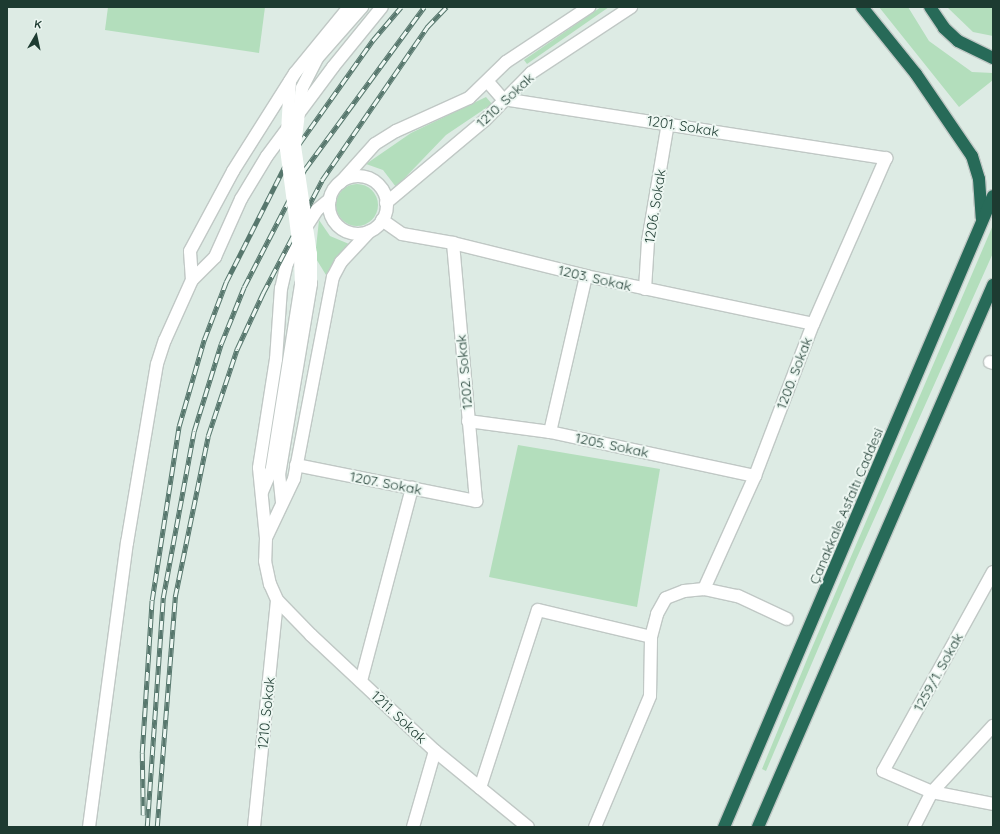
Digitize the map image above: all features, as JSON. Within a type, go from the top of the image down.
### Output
[{"type":"highway","points":[[862,7],[916,74],[972,156],[979,179],[982,222]]},
{"type":"highway","points":[[930,7],[944,28],[958,41],[993,58]]},
{"type":"highway","name":"Çanakkale Asfaltı Caddesi","points":[[724,827],[993,196]]},
{"type":"highway","points":[[758,827],[993,285]]},
{"type":"street","points":[[192,280],[190,251],[233,171],[290,82],[310,54],[349,7]]},
{"type":"street","points":[[282,503],[279,475],[310,254],[295,146],[302,88],[318,57],[362,7]]},
{"type":"street","points":[[89,827],[127,543],[157,364],[177,310],[192,280],[215,257],[241,199],[271,150],[382,7]]},
{"type":"street","name":"1210. Sokak","points":[[340,182],[374,144],[396,131],[459,104],[488,82],[506,62],[589,7]]},
{"type":"street","name":"1210. Sokak","points":[[386,203],[485,120],[503,99],[531,73],[563,50],[631,7]]},
{"type":"street","points":[[261,495],[272,468],[306,284],[300,257],[286,149],[290,82]]},
{"type":"street","points":[[488,82],[503,99]]},
{"type":"street","name":"1201. Sokak","points":[[503,99],[668,123],[886,158]]},
{"type":"street","name":"1206. Sokak","points":[[645,289],[648,241],[668,123]]},
{"type":"street","name":"1200. Sokak","points":[[704,589],[755,476],[813,324],[886,158]]},
{"type":"street","points":[[266,538],[294,478],[333,277],[341,262],[382,220],[386,203],[380,186],[365,177],[348,178],[340,182],[330,199],[317,210],[304,230],[287,263],[281,288],[276,359],[259,468],[266,538],[267,573],[277,600]]},
{"type":"street","points":[[330,199],[331,215],[340,227],[355,233],[370,231]]},
{"type":"street","name":"1203. Sokak","points":[[382,220],[402,234],[453,243],[586,276],[813,324]]},
{"type":"street","name":"1202. Sokak","points":[[453,243],[476,501]]},
{"type":"street","points":[[550,432],[586,276]]},
{"type":"street","name":"1205. Sokak","points":[[468,421],[550,432],[755,476]]},
{"type":"street","name":"1207. Sokak","points":[[296,465],[476,501]]},
{"type":"street","points":[[361,681],[412,488]]},
{"type":"street","name":"1259/1. Sokak","points":[[932,792],[883,771],[993,572]]},
{"type":"street","points":[[595,827],[650,696],[651,637],[657,614],[666,598],[684,591],[704,589],[738,596],[787,619]]},
{"type":"street","name":"1210. Sokak","points":[[254,827],[277,600]]},
{"type":"street","name":"1211. Sokak","points":[[277,600],[436,751],[528,827]]},
{"type":"street","points":[[480,788],[538,610],[651,637]]},
{"type":"street","points":[[914,827],[932,792],[993,726]]},
{"type":"street","points":[[413,827],[436,751]]},
{"type":"street","points":[[932,792],[993,804]]},
{"type":"green space","points":[[108,7],[265,7],[259,53],[105,30]]},
{"type":"green space","points":[[601,7],[609,7],[527,64],[524,60]]},
{"type":"green space","points":[[879,7],[908,7],[929,41],[972,72],[993,73],[993,80],[959,107]]},
{"type":"green space","points":[[947,7],[993,7],[993,36],[973,32]]},
{"type":"green space","points":[[486,97],[492,104],[446,135],[396,187],[383,170],[366,164],[411,133]]},
{"type":"green space","points":[[353,184],[361,184],[369,187],[375,193],[378,205],[375,217],[369,223],[361,226],[353,226],[345,223],[339,217],[336,209],[336,201],[339,193],[345,187]]},
{"type":"green space","points":[[319,220],[330,236],[349,244],[335,259],[326,275],[315,257]]},
{"type":"green space","points":[[993,225],[993,253],[855,562],[766,771],[762,769],[808,657]]},
{"type":"green space","points":[[518,445],[660,469],[637,607],[489,577]]},
{"type":"railway","points":[[143,815],[142,753],[152,600],[179,426],[204,340],[226,282],[289,158],[373,40],[401,7]]},
{"type":"railway","points":[[147,827],[163,598],[194,431],[221,344],[244,287],[305,169],[424,7]]},
{"type":"railway","points":[[157,827],[175,597],[208,436],[237,349],[263,293],[322,180],[427,27],[446,7]]}]
